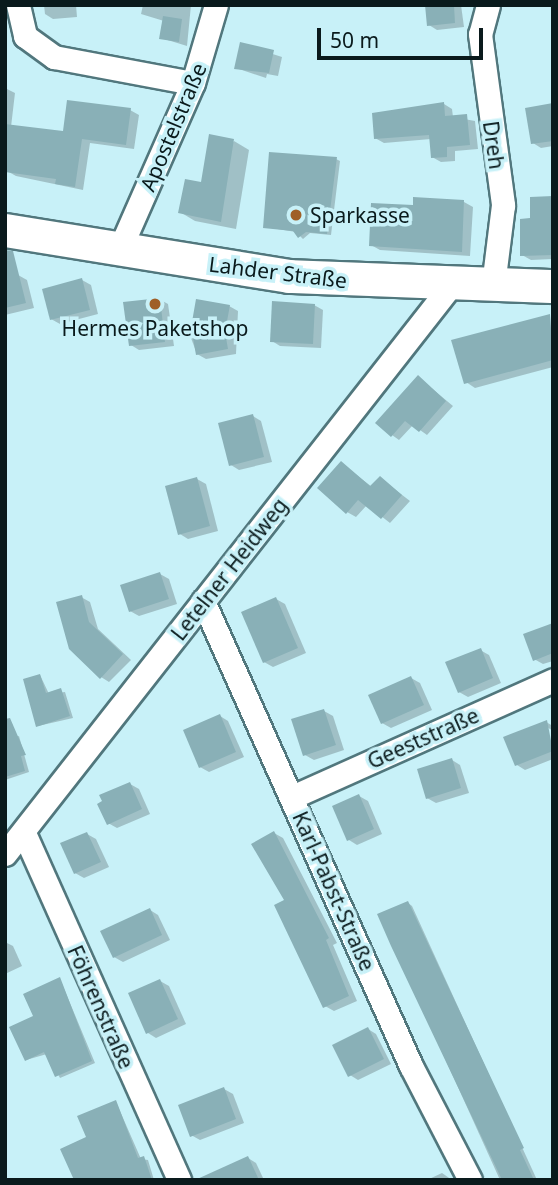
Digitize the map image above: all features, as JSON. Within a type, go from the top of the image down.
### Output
[{"type":"street","points":[[18,5],[25,36],[54,57],[193,83]]},
{"type":"street","name":"Apostelstraße","points":[[121,246],[193,83],[216,5]]},
{"type":"street","name":"Dreh","points":[[488,5],[480,34],[503,205],[493,285]]},
{"type":"street","name":"Lahder Straße","points":[[5,230],[121,246],[229,269],[289,276],[553,286]]},
{"type":"street","name":"Letelner Heidweg","points":[[5,854],[453,284]]},
{"type":"street","name":"Karl-Pabst-Straße","points":[[203,601],[411,1066],[470,1180]]},
{"type":"street","name":"Geeststraße","points":[[292,797],[553,680]]},
{"type":"street","name":"Föhrenstraße","points":[[24,833],[179,1180]]},
{"type":"building","points":[[425,5],[454,5],[455,23],[427,26]]},
{"type":"building","points":[[163,16],[182,19],[179,42],[159,39]]},
{"type":"building","points":[[240,42],[274,50],[269,73],[234,69]]},
{"type":"building","points":[[67,100],[131,108],[126,145],[82,139],[75,187],[55,184],[56,179],[5,172],[5,124],[63,131]]},
{"type":"building","points":[[444,102],[445,116],[467,114],[470,145],[447,147],[447,157],[431,158],[429,135],[374,139],[372,113]]},
{"type":"building","points":[[553,103],[553,141],[531,144],[525,108]]},
{"type":"building","points":[[209,134],[234,139],[221,222],[178,213],[185,179],[201,182]]},
{"type":"building","points":[[269,152],[337,157],[327,234],[306,232],[298,238],[293,231],[263,228]]},
{"type":"building","points":[[553,196],[553,255],[520,256],[520,219],[530,218],[530,197]]},
{"type":"building","points":[[413,197],[464,200],[462,252],[369,246],[371,203],[413,205]]},
{"type":"building","points":[[5,250],[13,251],[26,303],[5,308]]},
{"type":"building","points":[[82,278],[90,310],[50,320],[42,289]]},
{"type":"building","points":[[160,298],[165,342],[129,346],[123,302]]},
{"type":"building","points":[[196,299],[230,305],[225,332],[228,349],[196,355],[193,338],[189,339]]},
{"type":"building","points":[[272,301],[315,304],[313,344],[270,342]]},
{"type":"building","points":[[550,314],[553,360],[464,384],[451,340]]},
{"type":"building","points":[[418,375],[446,401],[419,432],[405,421],[391,437],[375,423]]},
{"type":"building","points":[[253,414],[264,457],[229,466],[218,423]]},
{"type":"building","points":[[341,461],[370,486],[380,476],[402,495],[381,519],[358,500],[346,514],[317,488]]},
{"type":"building","points":[[197,477],[210,526],[178,535],[165,486]]},
{"type":"building","points":[[160,572],[169,599],[129,612],[120,585]]},
{"type":"building","points":[[82,595],[89,622],[123,654],[100,679],[69,649],[56,602]]},
{"type":"building","points":[[276,597],[298,648],[263,663],[241,612]]},
{"type":"building","points":[[553,623],[553,653],[533,661],[523,634]]},
{"type":"building","points":[[481,648],[493,678],[458,693],[445,662]]},
{"type":"building","points":[[40,674],[46,693],[61,688],[70,716],[36,727],[23,679]]},
{"type":"building","points":[[411,676],[424,705],[381,724],[368,695]]},
{"type":"building","points":[[324,709],[336,745],[303,756],[291,719]]},
{"type":"building","points":[[220,714],[236,752],[199,768],[183,730]]},
{"type":"building","points":[[10,718],[26,755],[21,756],[25,771],[5,777],[5,719]]},
{"type":"building","points":[[547,720],[553,751],[515,766],[503,737]]},
{"type":"building","points":[[452,758],[461,788],[426,799],[417,769]]},
{"type":"building","points":[[130,782],[142,809],[107,825],[97,804],[102,801],[99,795]]},
{"type":"building","points":[[359,794],[374,829],[347,841],[332,806]]},
{"type":"building","points":[[274,831],[329,938],[326,940],[349,996],[323,1008],[274,905],[284,900],[251,844]]},
{"type":"building","points":[[87,832],[101,862],[74,874],[60,843]]},
{"type":"building","points":[[408,901],[524,1148],[520,1150],[534,1180],[502,1180],[391,946],[377,914]]},
{"type":"building","points":[[150,908],[162,935],[113,958],[100,931]]},
{"type":"building","points":[[60,977],[92,1061],[55,1077],[44,1052],[25,1061],[9,1027],[33,1016],[23,994]]},
{"type":"building","points":[[160,979],[178,1019],[146,1034],[128,993]]},
{"type":"building","points":[[368,1027],[384,1059],[348,1077],[332,1045]]},
{"type":"building","points":[[224,1087],[236,1119],[190,1137],[178,1105]]},
{"type":"building","points":[[116,1100],[138,1158],[144,1156],[152,1180],[74,1180],[60,1149],[86,1137],[77,1116]]},
{"type":"building","points":[[248,1156],[259,1180],[195,1180]]},
{"type":"place","name":"Sparkasse","points":[[296,215]]},
{"type":"place","name":"Hermes Paketshop","points":[[155,304]]}]
